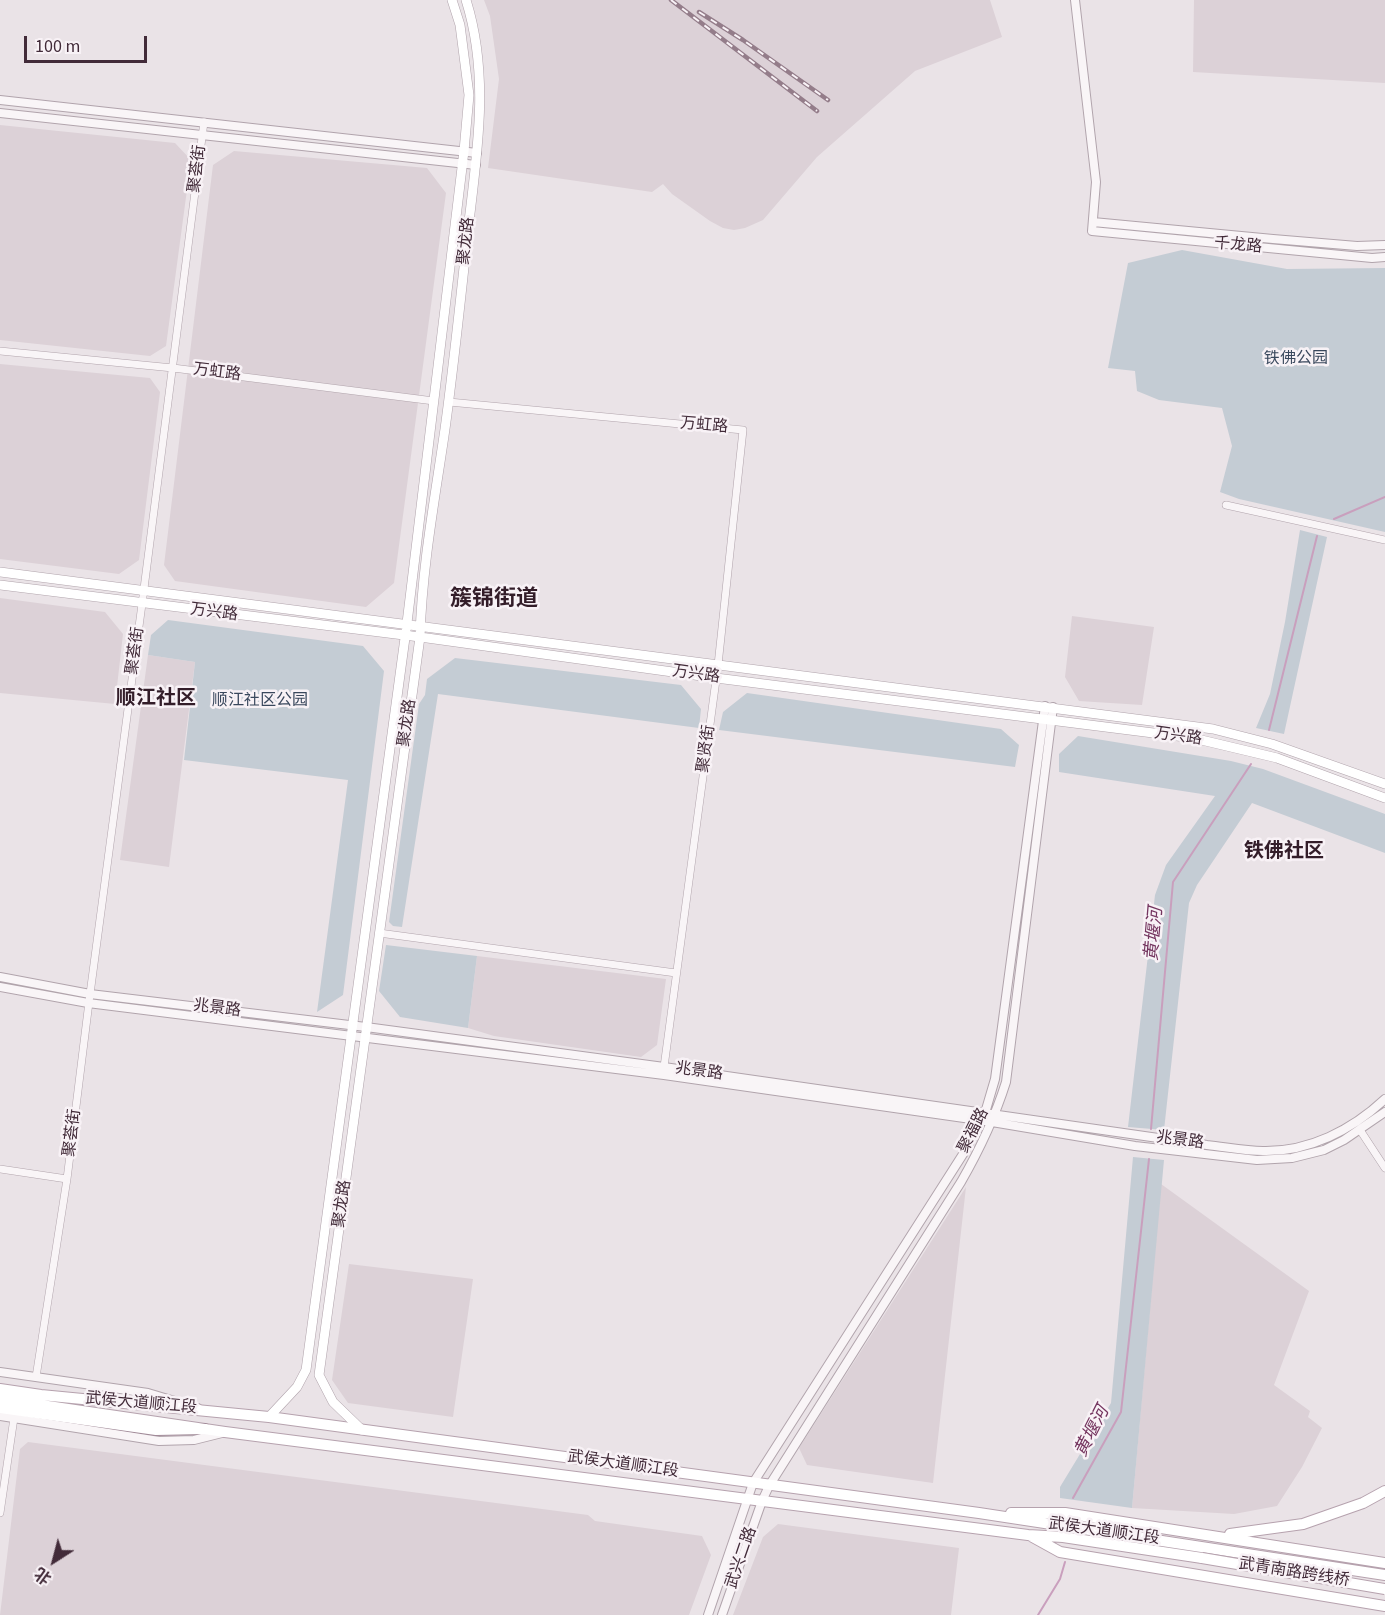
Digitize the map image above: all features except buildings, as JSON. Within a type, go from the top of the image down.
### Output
[{"type":"main road","name":"聚龙路","points":[[269,1417],[297,1387],[306,1370],[407,623],[463,163],[469,95],[460,25],[452,0]]},
{"type":"main road","name":"聚龙路","points":[[362,1430],[333,1402],[319,1376],[420,637],[424,576],[449,402],[476,165],[481,100],[479,64],[474,23],[466,0]]},
{"type":"main road","points":[[0,572],[1213,729],[1245,737],[1385,784]]},
{"type":"main road","name":"万兴路","points":[[0,585],[420,637],[716,678],[1193,738],[1276,758],[1385,798]]},
{"type":"main road","points":[[0,1389],[40,1404]]},
{"type":"main road","points":[[0,1399],[40,1404]]},
{"type":"main road","points":[[0,1408],[40,1404]]},
{"type":"main road","name":"武侯大道顺江段","points":[[40,1404],[204,1410],[269,1417],[979,1513],[1203,1546]]},
{"type":"main road","name":"武侯大道顺江段","points":[[40,1404],[156,1430],[205,1429],[1028,1535],[1063,1537],[1202,1558]]},
{"type":"main road","points":[[657,1470],[657,1487]]},
{"type":"main road","points":[[1218,1536],[1303,1524],[1363,1503],[1385,1491]]},
{"type":"main road","points":[[979,1513],[1065,1513],[1385,1563]]},
{"type":"main road","points":[[1028,1535],[1060,1552],[1385,1606]]},
{"type":"main road","name":"武青南路跨线桥","points":[[1203,1546],[1385,1575]]},
{"type":"main road","name":"武青南路跨线桥","points":[[1202,1558],[1385,1588]]},
{"type":"street","points":[[1075,0],[1096,182],[1093,222]]},
{"type":"street","points":[[0,100],[477,153]]},
{"type":"street","points":[[0,113],[476,165]]},
{"type":"street","name":"聚荟街","points":[[36,1377],[67,1179],[204,122]]},
{"type":"street","name":"千龙路","points":[[1385,245],[1357,246],[1093,222],[1092,231],[1361,257],[1385,257]]},
{"type":"street","name":"万虹路","points":[[0,351],[173,368],[434,400]]},
{"type":"street","name":"万虹路","points":[[449,402],[743,430]]},
{"type":"street","name":"聚贤街","points":[[664,1066],[718,665],[743,430]]},
{"type":"street","points":[[1226,505],[1385,540]]},
{"type":"street","name":"聚福路","points":[[708,1615],[753,1483],[965,1151],[983,1117],[995,1079],[1049,707]]},
{"type":"street","name":"武兴二路","points":[[722,1615],[769,1485],[961,1182],[994,1118],[1006,1082],[1047,720]]},
{"type":"street","points":[[379,933],[676,973]]},
{"type":"street","name":"兆景路","points":[[0,977],[89,999],[352,1025],[664,1066],[983,1117]]},
{"type":"street","name":"兆景路","points":[[0,987],[351,1037],[1263,1151],[1289,1150],[1339,1133],[1385,1099]]},
{"type":"street","name":"兆景路","points":[[994,1118],[1135,1146],[1257,1160],[1292,1158],[1324,1150],[1360,1130],[1385,1112]]},
{"type":"street","points":[[1360,1130],[1385,1167]]},
{"type":"street","name":"聚荟街","points":[[0,1169],[67,1179]]},
{"type":"street","points":[[0,1372],[148,1393],[204,1410]]},
{"type":"street","points":[[0,1416],[159,1441],[194,1440],[225,1432]]},
{"type":"street","points":[[0,1513],[14,1418]]},
{"type":"shaded area","points":[[484,0],[990,0],[1002,37],[915,71],[817,157],[763,220],[734,230],[723,228],[710,221],[672,194],[663,184],[652,192],[488,168],[499,79],[490,16]]},
{"type":"shaded area","points":[[1194,0],[1385,0],[1385,83],[1193,72]]},
{"type":"shaded area","points":[[0,125],[175,143],[191,160],[166,346],[150,356],[0,340]]},
{"type":"shaded area","points":[[234,151],[427,168],[446,193],[394,583],[366,607],[175,581],[164,565],[213,165]]},
{"type":"shaded area","points":[[0,364],[150,378],[160,392],[139,560],[119,574],[0,559]]},
{"type":"shaded area","points":[[0,598],[105,612],[123,634],[115,704],[0,693]]},
{"type":"shaded area","points":[[1072,616],[1154,627],[1142,705],[1079,701],[1065,677]]},
{"type":"shaded area","points":[[148,655],[195,662],[169,867],[120,860]]},
{"type":"shaded area","points":[[477,956],[666,979],[657,1045],[641,1057],[494,1036],[468,1028]]},
{"type":"shaded area","points":[[1161,1184],[1309,1291],[1274,1385],[1310,1411],[1308,1417],[1322,1428],[1302,1467],[1277,1506],[1234,1514],[1132,1508]]},
{"type":"shaded area","points":[[966,1187],[933,1483],[807,1465],[799,1448]]},
{"type":"shaded area","points":[[349,1264],[473,1279],[453,1417],[348,1403],[332,1380]]},
{"type":"shaded area","points":[[28,1442],[588,1515],[595,1521],[702,1536],[711,1555],[689,1615],[0,1615],[20,1449]]},
{"type":"shaded area","points":[[778,1524],[959,1548],[951,1615],[733,1615],[763,1537]]},
{"type":"green space","name":"铁佛公园","points":[[1182,250],[1287,269],[1385,268],[1385,532],[1239,499],[1220,492],[1232,446],[1222,408],[1159,400],[1137,391],[1135,371],[1108,368],[1128,263]]},
{"type":"green space","points":[[1300,530],[1327,537],[1284,734],[1256,728],[1270,694]]},
{"type":"green space","name":"顺江社区公园","points":[[168,620],[363,646],[384,671],[343,995],[317,1012],[348,780],[184,760],[195,662],[148,655],[151,635]]},
{"type":"green space","points":[[455,658],[681,685],[701,709],[699,728],[438,694],[402,927],[393,926],[389,922],[419,704],[425,695],[427,679]]},
{"type":"green space","points":[[747,693],[1001,729],[1019,745],[1015,767],[719,730],[723,712]]},
{"type":"green space","points":[[1078,736],[1231,761],[1263,769],[1385,814],[1385,853],[1252,803],[1197,885],[1189,903],[1164,1130],[1128,1127],[1155,895],[1166,865],[1215,796],[1059,772],[1059,754]]},
{"type":"green space","points":[[386,945],[477,956],[468,1028],[400,1017],[379,991]]},
{"type":"green space","points":[[1133,1157],[1164,1160],[1132,1508],[1060,1498],[1060,1487],[1111,1403]]},
{"type":"waterway","name":"黄堰河","points":[[1334,519],[1385,497]]},
{"type":"waterway","name":"黄堰河","points":[[1269,730],[1317,536]]},
{"type":"waterway","name":"黄堰河","points":[[1151,1129],[1173,882],[1251,764]]},
{"type":"waterway","name":"黄堰河","points":[[1073,1498],[1121,1412],[1149,1159]]},
{"type":"waterway","name":"黄堰河","points":[[1038,1615],[1060,1579],[1065,1562]]},
{"type":"railway","points":[[671,0],[817,111]]},
{"type":"railway","points":[[699,12],[828,100]]},
{"type":"district","name":"簇锦街道","points":[[494,600]]},
{"type":"district","name":"顺江社区","points":[[156,700]]},
{"type":"district","name":"铁佛社区","points":[[1284,853]]}]
